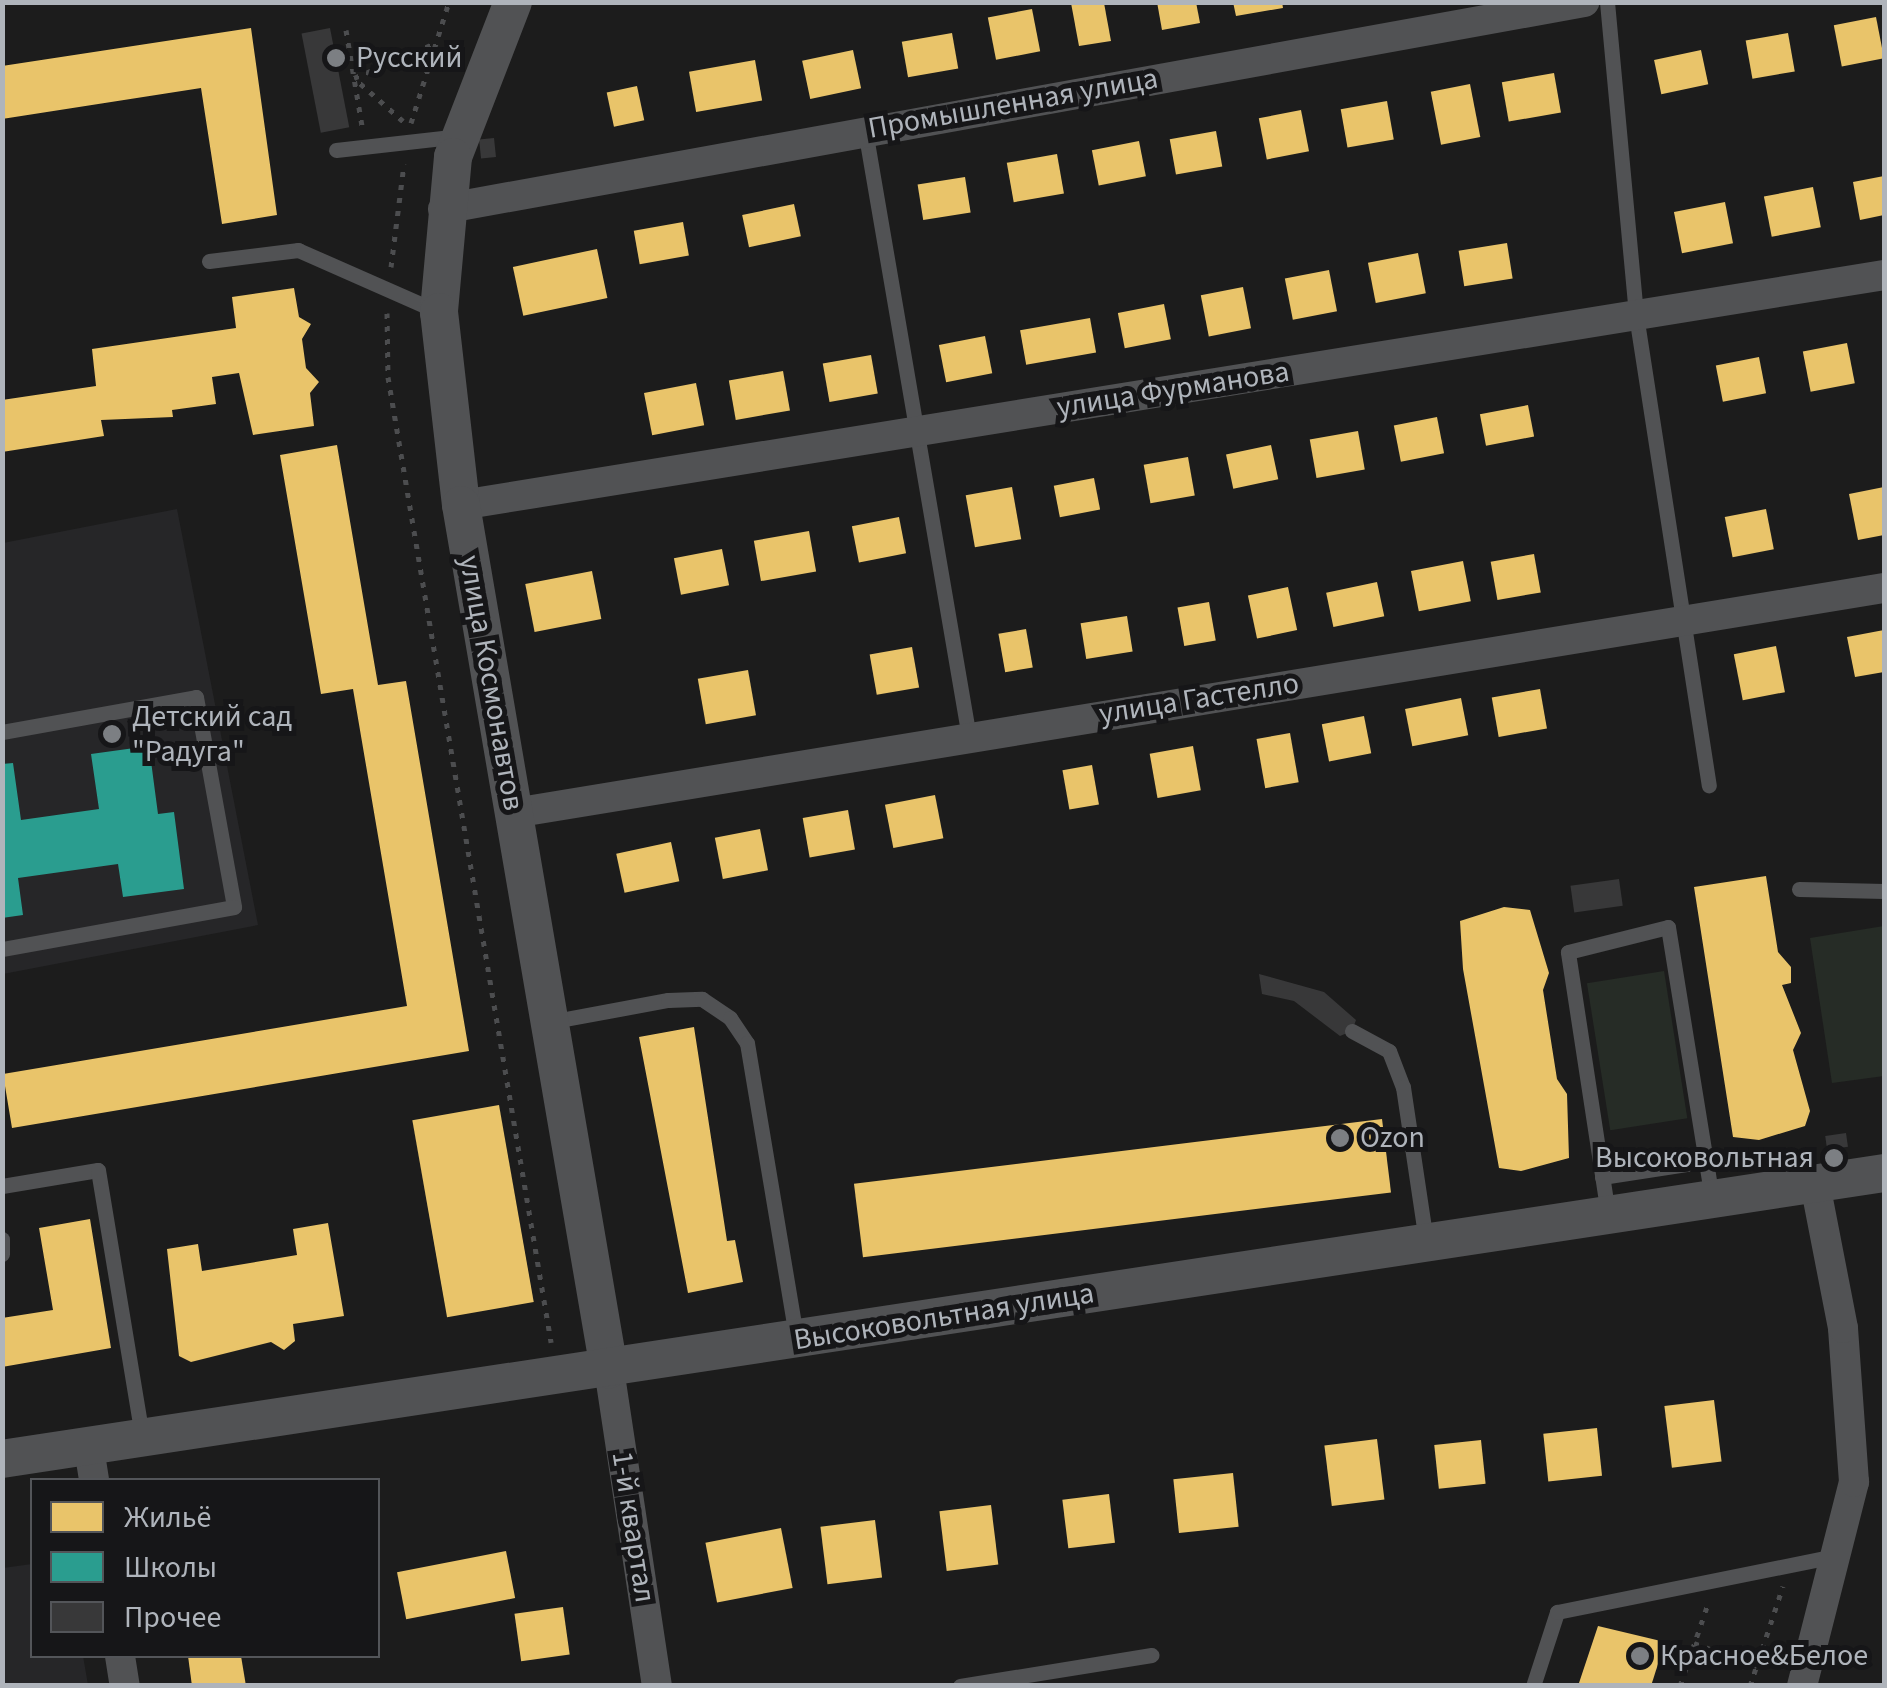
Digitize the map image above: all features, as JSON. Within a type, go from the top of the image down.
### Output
[{"type":"street","name":"улица Космонавтов","points":[[513,2],[460,136],[444,210],[440,312],[460,505],[608,1369]]},
{"type":"street","name":"Промышленная улица","points":[[444,210],[864,130],[1584,2]]},
{"type":"street","name":"улица Фурманова","points":[[460,505],[1884,275]]},
{"type":"street","name":"улица Гастелло","points":[[514,813],[1884,588]]},
{"type":"street","name":"Высоковольтная улица","points":[[2,1459],[92,1464],[143,1441],[1884,1173]]},
{"type":"street","points":[[1802,1686],[1854,1482],[1843,1328],[1815,1184]]},
{"type":"street","name":"1-й квартал","points":[[608,1369],[657,1686]]},
{"type":"street","points":[[120,1658],[125,1686]]},
{"type":"lane","points":[[1606,2],[1636,315],[1679,619],[1709,785]]},
{"type":"lane","points":[[864,130],[969,738]]},
{"type":"lane","points":[[336,150],[460,136]]},
{"type":"lane","points":[[208,261],[298,250],[440,312]]},
{"type":"lane","points":[[2,732],[196,697],[234,907],[2,948]]},
{"type":"lane","points":[[1799,889],[1884,891]]},
{"type":"lane","points":[[1608,1216],[1568,952],[1668,927],[1712,1200]]},
{"type":"lane","points":[[549,1022],[668,1000],[702,999],[730,1018],[747,1043],[797,1340]]},
{"type":"lane","points":[[1352,1031],[1389,1051],[1403,1087],[1426,1241]]},
{"type":"lane","points":[[1602,1177],[1706,1160]]},
{"type":"lane","points":[[2,1186],[98,1170],[143,1441]]},
{"type":"lane","points":[[2,1239],[2,1254]]},
{"type":"lane","points":[[1533,1686],[1557,1612],[1838,1555]]},
{"type":"lane","points":[[960,1686],[1152,1655]]},
{"type":"path","points":[[346,30],[365,145]]},
{"type":"path","points":[[354,78],[433,44]]},
{"type":"path","points":[[354,78],[410,128]]},
{"type":"path","points":[[1750,1686],[1790,1564]]},
{"type":"path","points":[[1680,1686],[1716,1580]]},
{"type":"path","points":[[1694,1644],[1757,1666]]},
{"type":"shaded area","name":"Детский сад \"Радуга\"","points":[[177,509],[258,925],[3,974],[3,543]]},
{"type":"shaded area","points":[[1884,926],[1884,1076],[1832,1083],[1810,938]]},
{"type":"shaded area","points":[[1664,971],[1687,1118],[1610,1130],[1587,983]]},
{"type":"shaded area","points":[[30,1564],[30,1658],[83,1658],[88,1685],[3,1685],[3,1568]]},
{"type":"building: Жильё","points":[[1157,2],[1196,2],[1200,23],[1162,30]]},
{"type":"building: Жильё","points":[[1233,2],[1282,2],[1283,8],[1236,16]]},
{"type":"building: Жильё","points":[[1071,3],[1104,3],[1111,41],[1079,46]]},
{"type":"building: Жильё","points":[[1032,9],[1040,51],[996,60],[988,18]]},
{"type":"building: Жильё","points":[[1876,17],[1884,58],[1842,66],[1834,25]]},
{"type":"building: Жильё","points":[[251,28],[277,215],[222,224],[201,88],[2,119],[2,66]]},
{"type":"building: Жильё","points":[[952,33],[958,68],[908,77],[902,42]]},
{"type":"building: Жильё","points":[[1788,33],[1795,71],[1752,79],[1746,40]]},
{"type":"building: Жильё","points":[[853,50],[861,88],[810,99],[802,61]]},
{"type":"building: Жильё","points":[[1701,50],[1708,84],[1661,94],[1654,60]]},
{"type":"building: Жильё","points":[[755,60],[762,100],[696,112],[689,72]]},
{"type":"building: Жильё","points":[[1554,73],[1561,112],[1509,122],[1502,82]]},
{"type":"building: Жильё","points":[[1470,84],[1480,137],[1441,145],[1431,92]]},
{"type":"building: Жильё","points":[[637,86],[644,120],[614,127],[607,92]]},
{"type":"building: Жильё","points":[[1387,101],[1394,139],[1347,148],[1341,109]]},
{"type":"building: Жильё","points":[[1301,110],[1309,151],[1267,159],[1259,118]]},
{"type":"building: Жильё","points":[[1216,131],[1222,166],[1176,175],[1170,139]]},
{"type":"building: Жильё","points":[[1139,141],[1146,176],[1099,185],[1092,150]]},
{"type":"building: Жильё","points":[[1057,154],[1064,193],[1014,202],[1007,163]]},
{"type":"building: Жильё","points":[[1884,176],[1884,215],[1860,220],[1853,182]]},
{"type":"building: Жильё","points":[[965,177],[971,213],[923,220],[918,185]]},
{"type":"building: Жильё","points":[[1813,187],[1821,227],[1772,237],[1764,197]]},
{"type":"building: Жильё","points":[[1725,202],[1733,243],[1682,253],[1674,212]]},
{"type":"building: Жильё","points":[[794,204],[801,236],[749,247],[742,215]]},
{"type":"building: Жильё","points":[[683,222],[689,255],[640,264],[634,231]]},
{"type":"building: Жильё","points":[[1507,243],[1513,279],[1464,286],[1459,251]]},
{"type":"building: Жильё","points":[[597,249],[607,298],[523,316],[513,267]]},
{"type":"building: Жильё","points":[[1418,253],[1426,293],[1376,303],[1368,263]]},
{"type":"building: Жильё","points":[[1329,270],[1337,311],[1293,320],[1285,279]]},
{"type":"building: Жильё","points":[[1243,287],[1251,328],[1209,336],[1201,295]]},
{"type":"building: Жильё","points":[[294,288],[299,317],[311,324],[302,339],[306,368],[319,382],[310,393],[314,426],[253,435],[239,373],[212,377],[216,404],[172,410],[173,417],[101,420],[104,436],[2,452],[2,400],[96,386],[92,349],[236,328],[232,297]]},
{"type":"building: Жильё","points":[[1164,304],[1171,339],[1125,348],[1118,313]]},
{"type":"building: Жильё","points":[[1090,318],[1096,352],[1026,365],[1020,330]]},
{"type":"building: Жильё","points":[[985,336],[992,373],[946,382],[939,345]]},
{"type":"building: Жильё","points":[[1847,343],[1855,383],[1811,392],[1803,352]]},
{"type":"building: Жильё","points":[[871,355],[878,393],[830,402],[823,364]]},
{"type":"building: Жильё","points":[[1759,357],[1766,393],[1723,402],[1716,365]]},
{"type":"building: Жильё","points":[[783,371],[790,410],[736,420],[729,381]]},
{"type":"building: Жильё","points":[[696,383],[704,425],[652,435],[644,393]]},
{"type":"building: Жильё","points":[[1528,405],[1534,436],[1486,446],[1480,414]]},
{"type":"building: Жильё","points":[[1437,417],[1444,453],[1401,462],[1394,425]]},
{"type":"building: Жильё","points":[[1358,431],[1365,469],[1317,478],[1310,440]]},
{"type":"building: Жильё","points":[[337,445],[378,685],[406,681],[469,1051],[12,1128],[3,1074],[407,1006],[353,689],[321,694],[280,455]]},
{"type":"building: Жильё","points":[[1271,445],[1278,479],[1233,489],[1226,455]]},
{"type":"building: Жильё","points":[[1188,457],[1195,495],[1150,503],[1144,465]]},
{"type":"building: Жильё","points":[[1094,478],[1100,509],[1060,517],[1054,486]]},
{"type":"building: Жильё","points":[[1012,487],[1021,539],[975,547],[966,495]]},
{"type":"building: Жильё","points":[[1884,487],[1884,535],[1858,540],[1849,494]]},
{"type":"building: Жильё","points":[[1766,509],[1774,549],[1733,557],[1725,517]]},
{"type":"building: Жильё","points":[[899,517],[906,553],[859,562],[852,526]]},
{"type":"building: Жильё","points":[[809,531],[816,571],[761,581],[754,541]]},
{"type":"building: Жильё","points":[[722,549],[729,585],[681,595],[674,558]]},
{"type":"building: Жильё","points":[[1534,554],[1541,592],[1497,600],[1491,562]]},
{"type":"building: Жильё","points":[[1463,561],[1471,601],[1419,611],[1411,571]]},
{"type":"building: Жильё","points":[[592,571],[601,619],[535,632],[525,584]]},
{"type":"building: Жильё","points":[[1377,582],[1384,616],[1333,627],[1326,593]]},
{"type":"building: Жильё","points":[[1288,587],[1297,630],[1257,639],[1248,596]]},
{"type":"building: Жильё","points":[[1209,602],[1216,640],[1184,646],[1177,608]]},
{"type":"building: Жильё","points":[[1127,616],[1133,652],[1086,659],[1081,623]]},
{"type":"building: Жильё","points":[[1026,629],[1033,667],[1005,672],[998,634]]},
{"type":"building: Жильё","points":[[1884,630],[1884,672],[1855,677],[1847,637]]},
{"type":"building: Жильё","points":[[1776,646],[1785,692],[1743,700],[1734,654]]},
{"type":"building: Жильё","points":[[912,647],[919,687],[877,695],[870,654]]},
{"type":"building: Жильё","points":[[748,670],[756,715],[706,724],[698,679]]},
{"type":"building: Жильё","points":[[1540,689],[1547,728],[1499,737],[1492,698]]},
{"type":"building: Жильё","points":[[1461,698],[1468,735],[1412,746],[1405,709]]},
{"type":"building: Жильё","points":[[1364,716],[1371,753],[1329,762],[1322,724]]},
{"type":"building: Жильё","points":[[1290,733],[1299,782],[1265,788],[1257,739]]},
{"type":"building: Жильё","points":[[1193,746],[1201,790],[1157,798],[1150,754]]},
{"type":"building: Жильё","points":[[1092,765],[1099,804],[1069,810],[1062,770]]},
{"type":"building: Жильё","points":[[935,795],[943,838],[893,848],[885,805]]},
{"type":"building: Жильё","points":[[848,810],[855,849],[810,857],[803,818]]},
{"type":"building: Жильё","points":[[760,829],[768,870],[723,879],[715,838]]},
{"type":"building: Жильё","points":[[671,842],[679,881],[625,893],[616,854]]},
{"type":"building: Жильё","points":[[1766,876],[1778,952],[1791,967],[1791,983],[1782,985],[1801,1033],[1793,1050],[1810,1111],[1805,1126],[1759,1140],[1733,1137],[1694,887]]},
{"type":"building: Жильё","points":[[1504,907],[1530,910],[1549,973],[1543,990],[1557,1079],[1567,1094],[1569,1158],[1521,1171],[1499,1168],[1463,969],[1460,921]]},
{"type":"building: Жильё","points":[[694,1027],[727,1241],[735,1240],[743,1282],[688,1293],[639,1037]]},
{"type":"building: Жильё","points":[[499,1105],[534,1302],[447,1317],[412,1120]]},
{"type":"building: Жильё","points":[[1382,1119],[1391,1192],[863,1257],[854,1184]]},
{"type":"building: Жильё","points":[[90,1219],[111,1348],[2,1367],[2,1318],[53,1310],[39,1228]]},
{"type":"building: Жильё","points":[[328,1223],[344,1316],[293,1324],[295,1341],[284,1350],[271,1342],[191,1362],[179,1356],[167,1249],[198,1244],[202,1271],[297,1255],[293,1229]]},
{"type":"building: Жильё","points":[[1714,1400],[1722,1462],[1672,1468],[1664,1406]]},
{"type":"building: Жильё","points":[[1597,1428],[1602,1476],[1548,1481],[1543,1434]]},
{"type":"building: Жильё","points":[[1377,1439],[1384,1500],[1332,1506],[1324,1445]]},
{"type":"building: Жильё","points":[[1481,1440],[1486,1484],[1439,1489],[1434,1445]]},
{"type":"building: Жильё","points":[[1233,1473],[1239,1527],[1179,1533],[1173,1479]]},
{"type":"building: Жильё","points":[[1109,1494],[1115,1543],[1068,1548],[1062,1500]]},
{"type":"building: Жильё","points":[[991,1505],[998,1565],[947,1571],[939,1511]]},
{"type":"building: Жильё","points":[[875,1520],[882,1578],[827,1584],[820,1527]]},
{"type":"building: Жильё","points":[[781,1528],[793,1588],[717,1603],[705,1543]]},
{"type":"building: Жильё","points":[[506,1551],[515,1598],[406,1619],[397,1572]]},
{"type":"building: Жильё","points":[[563,1607],[570,1655],[521,1661],[514,1614]]},
{"type":"building: Жильё","points":[[1598,1626],[1665,1642],[1651,1686],[1578,1686]]},
{"type":"building: Жильё","points":[[188,1658],[241,1658],[246,1686],[192,1686]]},
{"type":"building: Школы","points":[[149,746],[158,814],[174,812],[184,889],[123,897],[118,864],[18,878],[23,915],[2,918],[2,764],[13,763],[21,820],[99,809],[91,754]]},
{"type":"building: Прочее","points":[[330,28],[349,127],[321,133],[302,34]]},
{"type":"building: Прочее","points":[[494,138],[496,157],[481,158],[479,140]]},
{"type":"building: Прочее","points":[[1619,879],[1623,906],[1574,913],[1570,886]]},
{"type":"building: Прочее","points":[[1259,974],[1324,992],[1356,1020],[1352,1031],[1340,1036],[1294,1001],[1262,994]]},
{"type":"building: Прочее","points":[[1846,1133],[1848,1147],[1827,1150],[1825,1136]]},
{"type":"place","name":"Русский","points":[[336,58]]},
{"type":"place","name":"Детский сад \"Радуга\"","points":[[112,734]]},
{"type":"place","name":"Ozon","points":[[1340,1138]]},
{"type":"place","name":"Высоковольтная","points":[[1834,1158]]},
{"type":"place","name":"Красное&Белое","points":[[1640,1656]]}]
